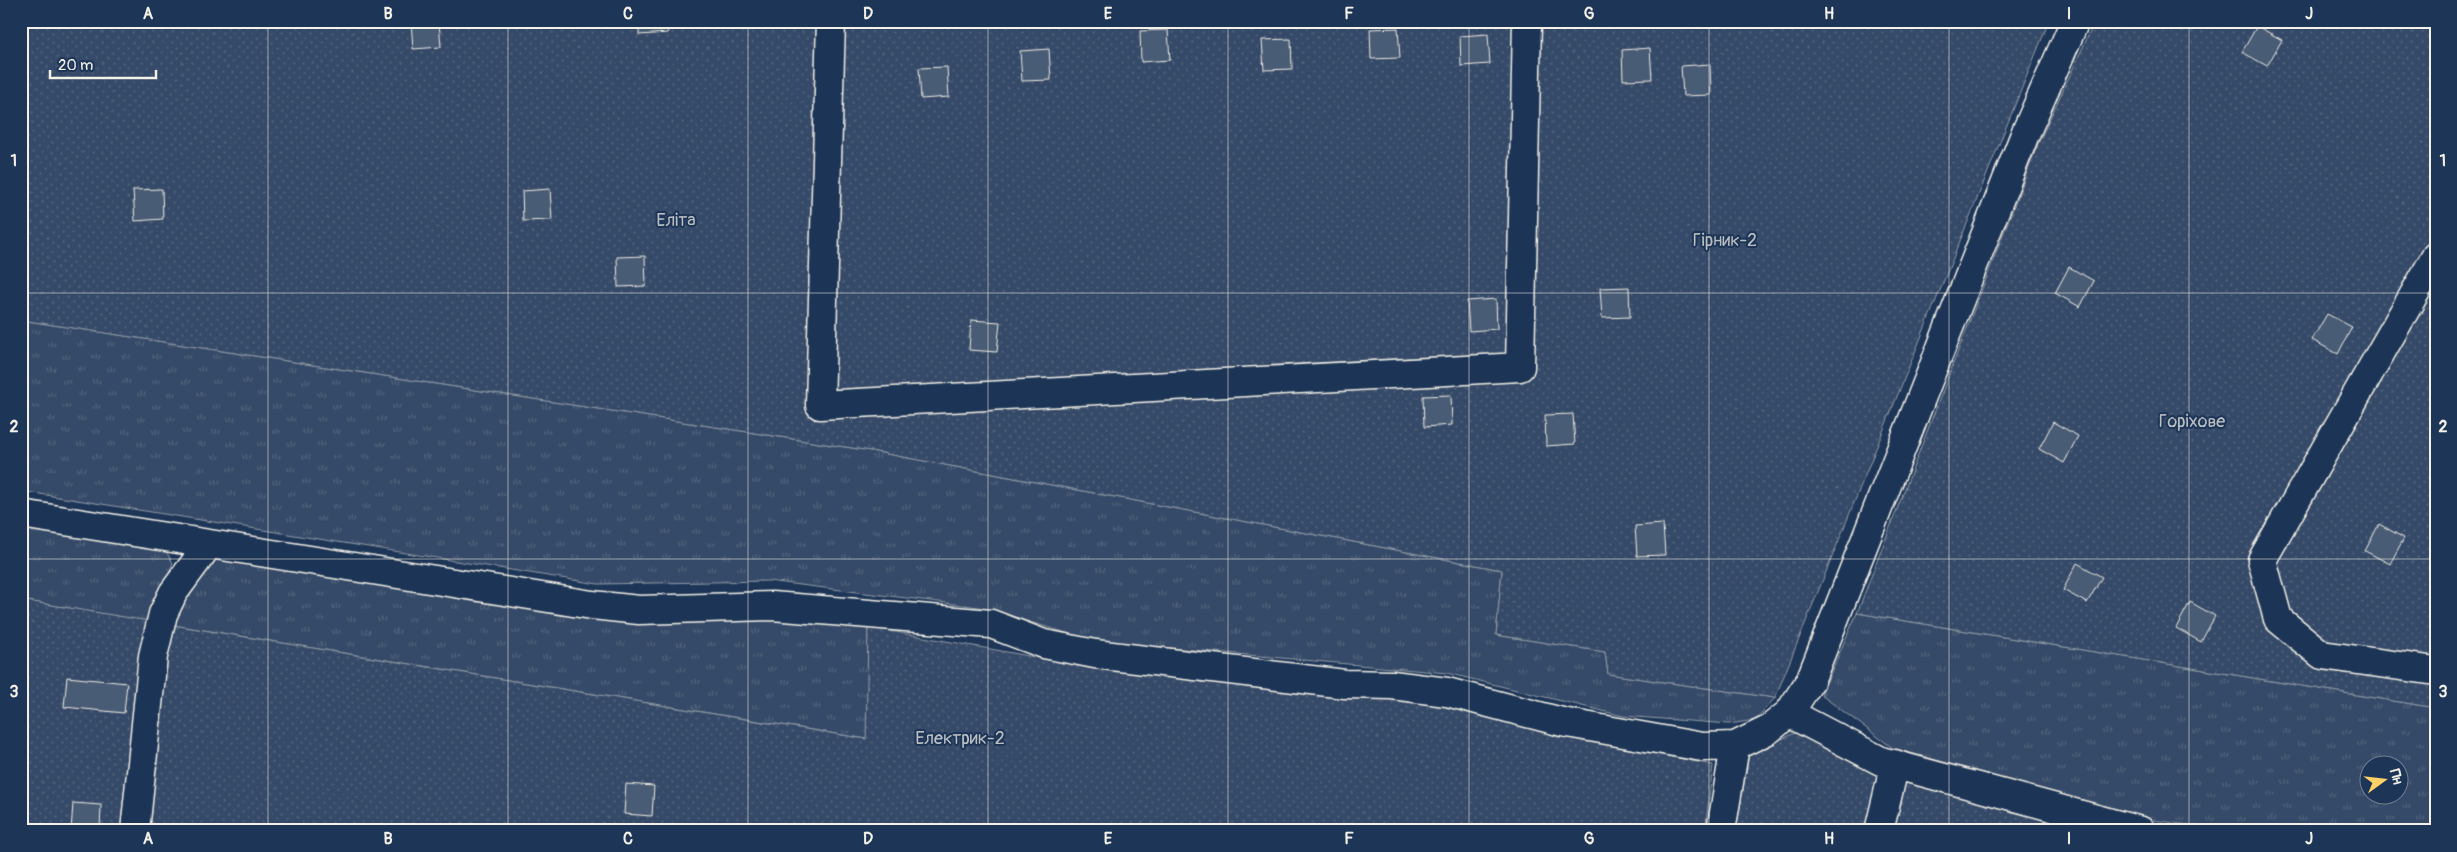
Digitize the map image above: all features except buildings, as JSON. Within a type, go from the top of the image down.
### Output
[{"type":"street","points":[[831,21],[820,405],[1520,367],[1527,21]]},
{"type":"street","points":[[21,514],[639,610],[772,606],[991,624],[1044,644],[1095,654],[1345,684],[1392,686],[1447,692],[1562,722],[1661,741],[1702,747],[1735,746],[1768,730],[1789,713],[1810,681],[2025,134],[2075,21]]},
{"type":"street","points":[[2436,256],[2262,560],[2278,619],[2322,655],[2436,671]]},
{"type":"street","points":[[135,831],[153,656],[163,614],[173,593],[209,544]]},
{"type":"street","points":[[1789,713],[1882,760],[2141,831]]},
{"type":"street","points":[[1721,831],[1735,746]]},
{"type":"street","points":[[1879,831],[1895,764]]},
{"type":"green space","points":[[21,21],[2049,21],[1775,698],[1608,674],[1605,652],[1496,635],[1502,570],[871,451],[21,320]]},
{"type":"green space","name":"Горіхове","points":[[2095,21],[2436,21],[2436,708],[1857,613],[2038,144]]},
{"type":"green space","points":[[21,320],[871,451],[1502,570],[1496,635],[1605,652],[1608,674],[1775,698],[1755,720],[1729,724],[1623,716],[1447,673],[1094,641],[979,607],[768,581],[598,584],[21,491]]},
{"type":"green space","points":[[21,523],[162,545],[173,563],[151,622],[21,600]]},
{"type":"green space","points":[[217,559],[772,614],[868,627],[867,739],[167,624],[186,590]]},
{"type":"green space","name":"Електрик-2","points":[[21,600],[866,739],[868,627],[1090,667],[1436,704],[1549,733],[1713,765],[1705,831],[21,831]]},
{"type":"green space","points":[[1857,613],[2436,708],[2436,831],[2234,831],[2152,820],[1893,748],[1821,695]]},
{"type":"green space","points":[[1797,732],[1877,772],[2087,831],[1736,831],[1749,754]]},
{"type":"park label","name":"Еліта","points":[[676,220]]},
{"type":"park label","name":"Гірник-2","points":[[1725,240]]}]
